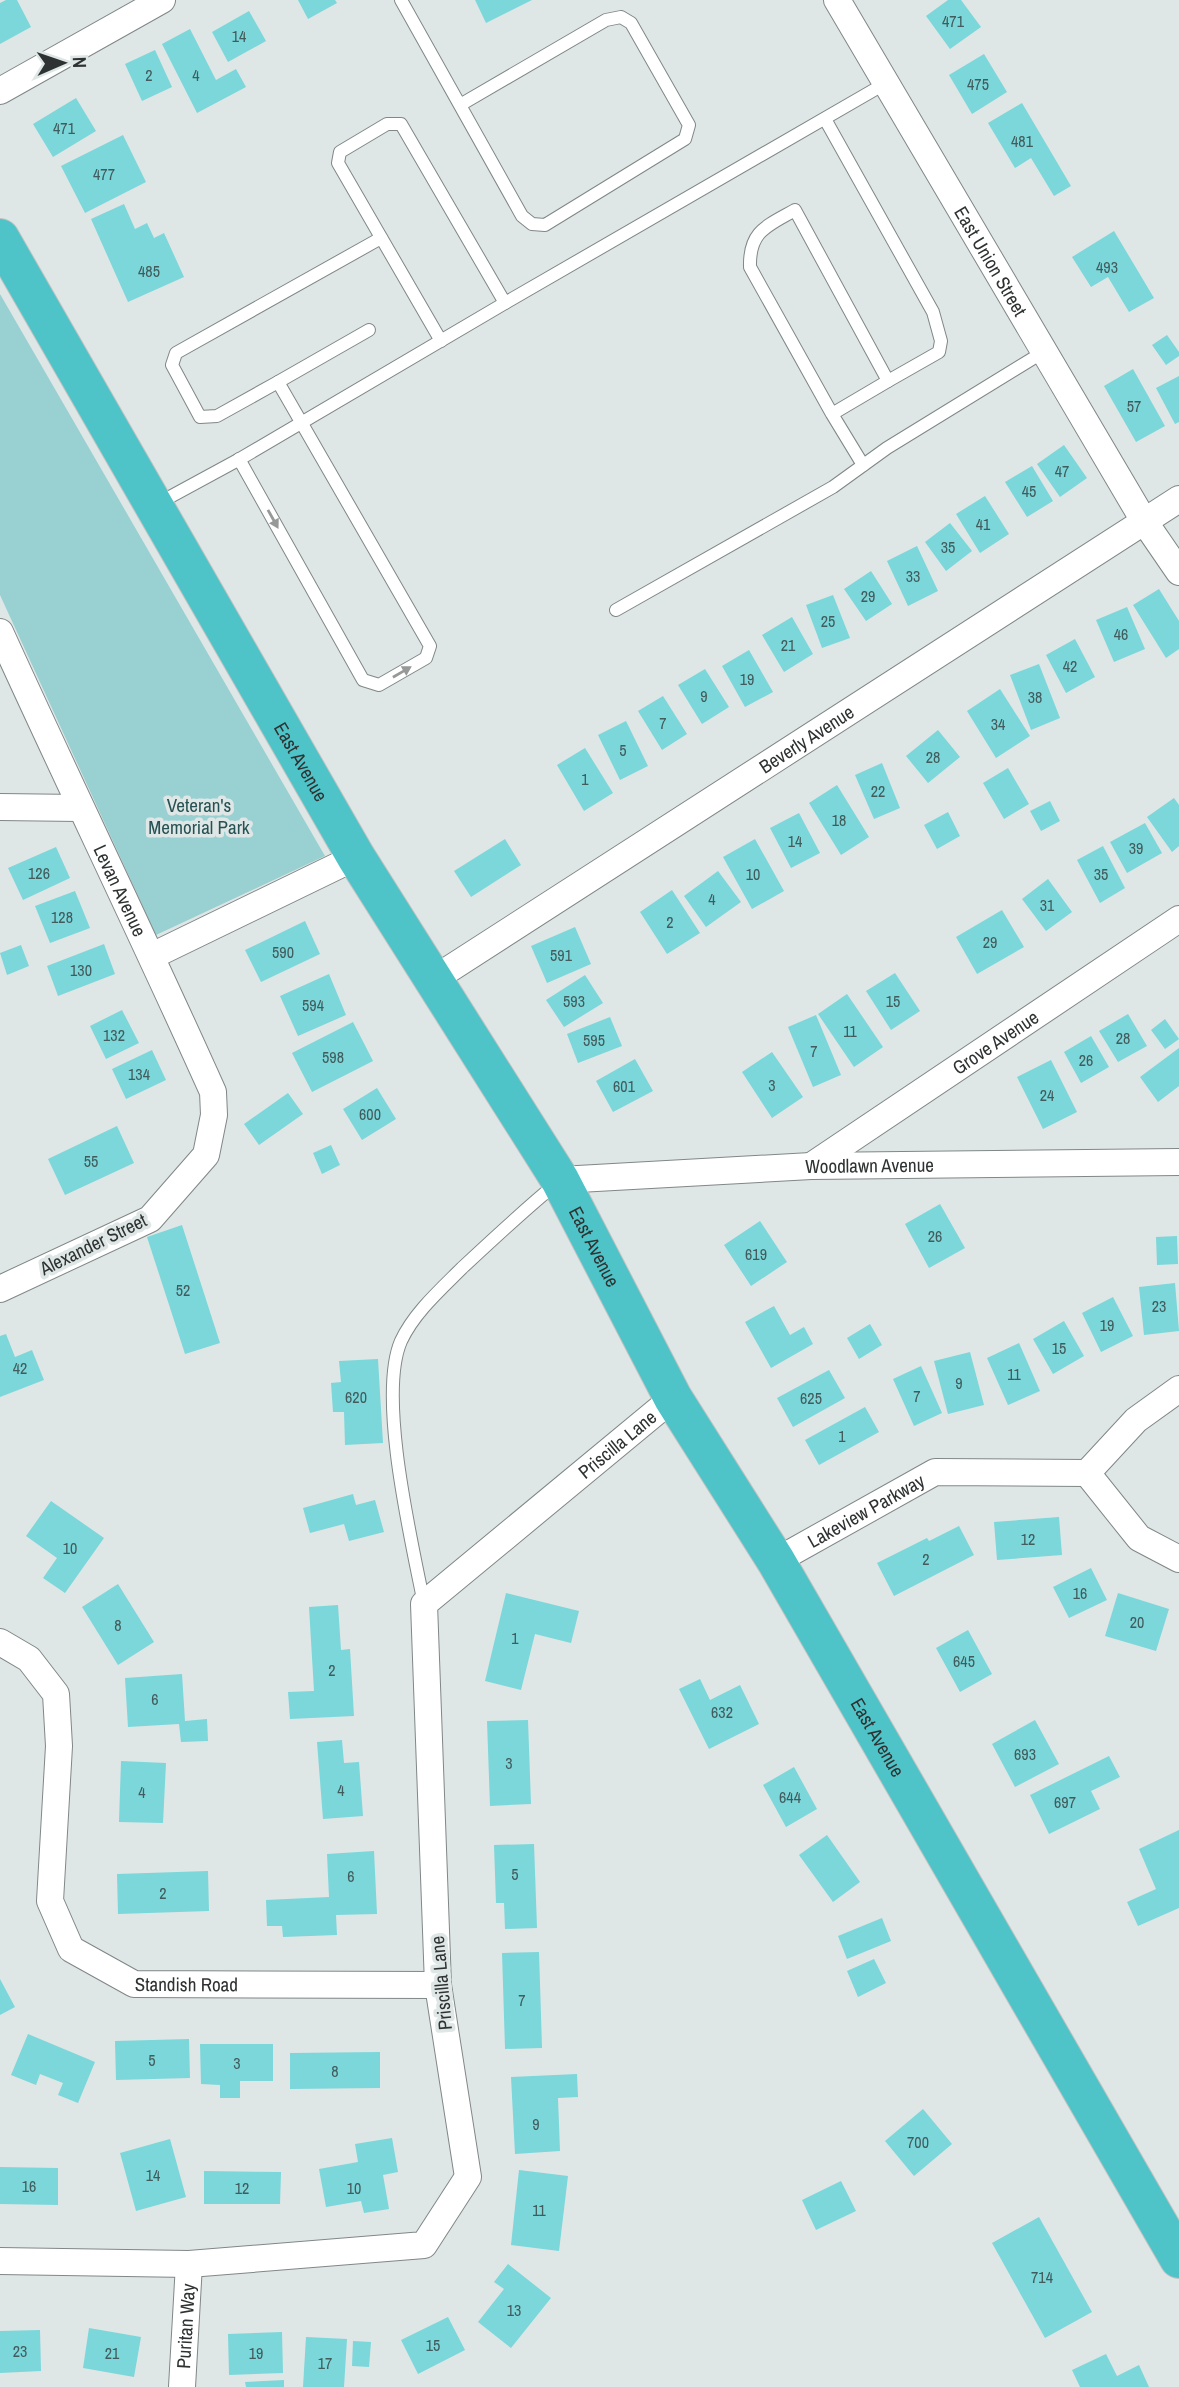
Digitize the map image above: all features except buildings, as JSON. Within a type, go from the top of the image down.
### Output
[{"type":"highway","name":"East Avenue","points":[[0,239],[356,857],[560,1181],[673,1398],[776,1560],[1179,2259]]},
{"type":"street","points":[[0,91],[162,0]]},
{"type":"street","name":"East Union Street","points":[[837,0],[1144,521],[1179,572]]},
{"type":"street","name":"Beverly Avenue","points":[[434,979],[1179,499]]},
{"type":"street","name":"Levan Avenue","points":[[0,632],[79,808],[152,956],[213,1092],[214,1115],[205,1155]]},
{"type":"street","points":[[0,807],[79,808]]},
{"type":"street","points":[[152,956],[356,857]]},
{"type":"street","name":"Grove Avenue","points":[[811,1166],[1179,919]]},
{"type":"street","name":"Alexander Street","points":[[0,1289],[149,1219],[205,1155]]},
{"type":"street","name":"Woodlawn Avenue","points":[[560,1181],[811,1166],[1179,1163]]},
{"type":"street","points":[[1179,1389],[1136,1420],[1087,1472],[1139,1538],[1179,1559]]},
{"type":"street","name":"Priscilla Lane","points":[[0,2261],[189,2264],[424,2245],[468,2177],[438,1984],[424,1604],[673,1398]]},
{"type":"street","name":"Lakeview Parkway","points":[[776,1560],[935,1472],[1087,1472]]},
{"type":"street","name":"Standish Road","points":[[0,1642],[29,1659],[56,1694],[59,1746],[50,1901],[71,1949],[134,1984],[438,1984]]},
{"type":"street","name":"Puritan Way","points":[[182,2387],[189,2264]]},
{"type":"lane","points":[[401,0],[522,216],[532,224],[545,225],[685,139],[689,125],[631,23],[621,16],[606,20],[460,105]]},
{"type":"lane","points":[[154,506],[886,83]]},
{"type":"lane","points":[[825,119],[933,312],[941,341],[939,352],[832,414]]},
{"type":"lane","points":[[441,341],[338,163],[340,152],[387,124],[401,124],[505,303]]},
{"type":"lane","points":[[863,465],[750,267],[750,251],[755,236],[767,225],[795,210],[888,381]]},
{"type":"lane","points":[[369,330],[217,416],[200,417],[172,365],[176,353],[381,238]]},
{"type":"lane","points":[[616,610],[833,487],[887,448],[1045,351]]},
{"type":"lane","points":[[239,459],[363,680],[379,685],[426,658],[430,646],[278,382]]},
{"type":"lane","points":[[424,1604],[410,1534],[395,1431],[393,1371],[401,1342],[419,1313],[450,1280],[508,1224],[560,1181]]},
{"type":"green space","name":"Veteran's Memorial Park","points":[[0,294],[325,856],[156,935],[0,595]]}]
